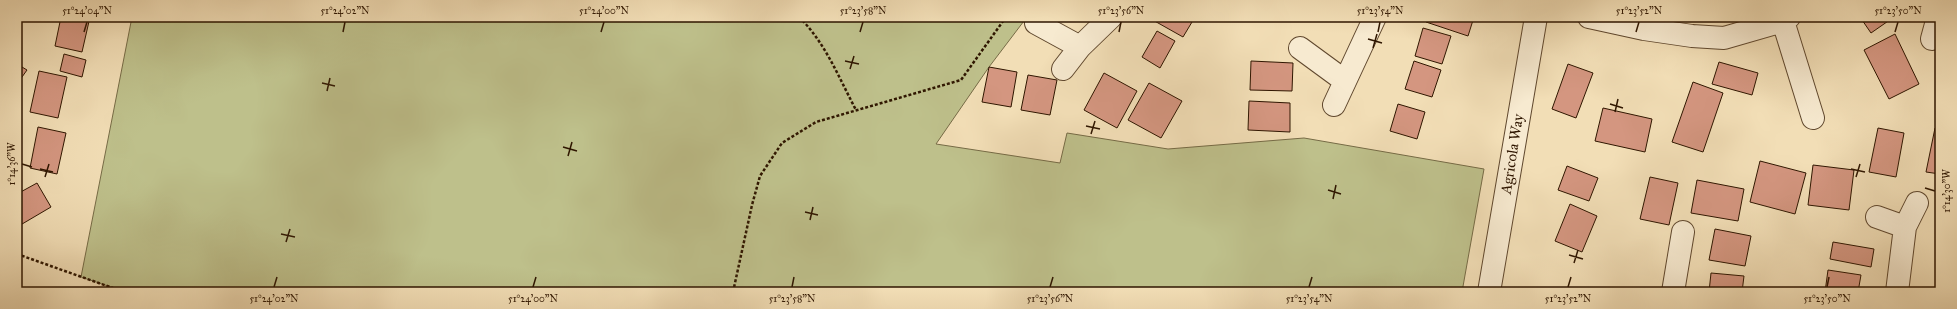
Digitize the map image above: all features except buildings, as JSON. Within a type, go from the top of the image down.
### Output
[{"type":"street","points":[[1063,69],[1080,47],[1111,17]]},
{"type":"street","points":[[1334,105],[1375,17]]},
{"type":"street","name":"Agricola Way","points":[[1489,292],[1536,17]]},
{"type":"street","points":[[1589,17],[1665,24],[1724,38],[1786,19],[1813,118]]},
{"type":"street","points":[[1932,39],[1938,17]]},
{"type":"street","points":[[1036,23],[1080,47]]},
{"type":"street","points":[[1300,48],[1345,81]]},
{"type":"street","points":[[1897,292],[1905,227],[1917,203]]},
{"type":"street","points":[[1877,218],[1905,227]]},
{"type":"street","points":[[1673,292],[1683,232]]},
{"type":"path","points":[[799,17],[811,29],[827,53],[856,110]]},
{"type":"path","points":[[733,292],[752,205],[760,176],[769,160],[782,143],[816,122],[961,80],[1006,17]]},
{"type":"path","points":[[17,254],[124,292]]},
{"type":"green space","points":[[132,17],[1027,17],[989,67],[936,144],[1060,163],[1067,133],[1168,149],[1304,138],[1484,169],[1462,292],[126,292],[81,277]]}]
